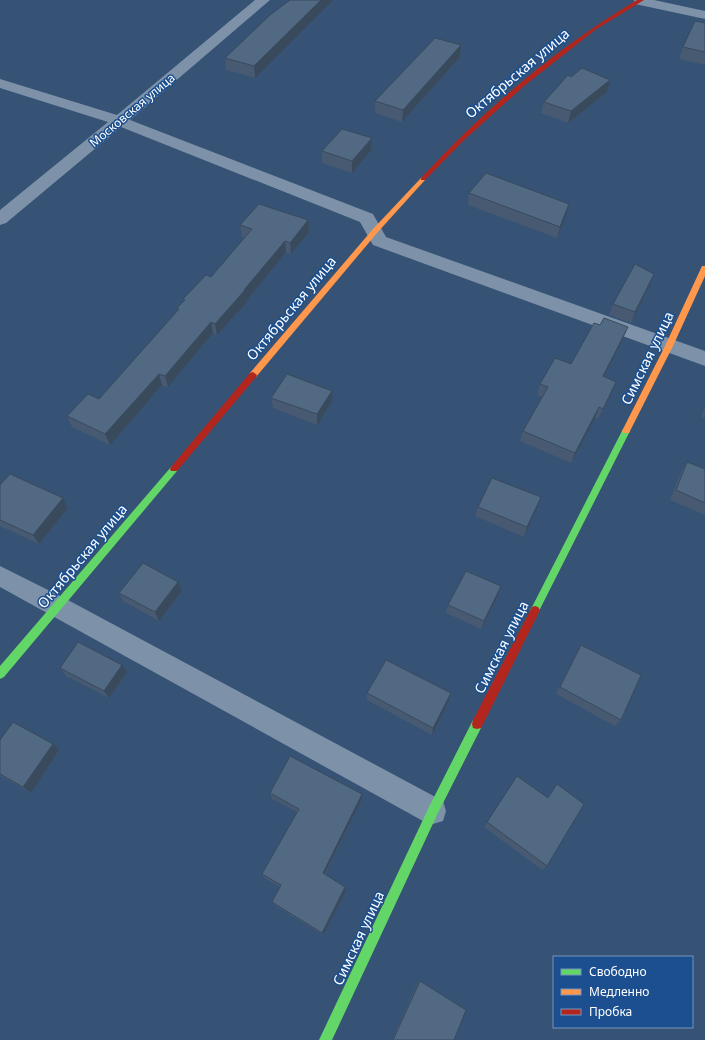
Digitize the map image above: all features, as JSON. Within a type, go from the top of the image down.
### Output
[{"type":"main road","name":"Октябрьская улица","points":[[0,674],[375,231],[453,146],[534,74],[588,33],[640,0]]},
{"type":"main road","name":"Симская улица","points":[[325,1040],[433,811],[669,346],[705,268]]},
{"type":"street","name":"Московская улица","points":[[0,218],[120,121],[263,0]]},
{"type":"street","points":[[640,0],[705,15]]},
{"type":"street","points":[[0,83],[120,121],[367,218],[379,241],[705,360]]},
{"type":"street","points":[[0,576],[58,606],[433,811]]},
{"type":"building","points":[[290,0],[321,0],[254,66],[225,58],[270,15]]},
{"type":"building","points":[[695,21],[705,23],[705,52],[683,47]]},
{"type":"building","points":[[435,38],[461,45],[403,110],[375,101]]},
{"type":"building","points":[[582,68],[610,80],[571,111],[544,102],[568,75],[571,77]]},
{"type":"building","points":[[342,129],[372,138],[352,161],[322,151]]},
{"type":"building","points":[[486,173],[569,204],[560,227],[469,193]]},
{"type":"building","points":[[259,204],[308,220],[290,243],[285,241],[215,324],[211,322],[165,376],[159,374],[105,434],[67,416],[88,394],[99,399],[179,309],[177,308],[185,300],[183,299],[206,275],[211,277],[252,229],[240,225]]},
{"type":"building","points":[[635,264],[654,274],[635,312],[613,304]]},
{"type":"building","points":[[604,318],[628,327],[603,376],[616,382],[603,409],[599,407],[575,453],[523,431],[548,387],[540,384],[555,358],[571,364],[594,323],[600,325]]},
{"type":"building","points":[[287,374],[332,391],[317,414],[271,398]]},
{"type":"building","points":[[687,462],[705,469],[705,503],[676,490]]},
{"type":"building","points":[[10,474],[63,498],[33,535],[0,520],[0,485]]},
{"type":"building","points":[[492,478],[541,497],[527,527],[478,507]]},
{"type":"building","points":[[143,563],[178,582],[155,612],[119,593]]},
{"type":"building","points":[[466,571],[501,586],[484,621],[448,605]]},
{"type":"building","points":[[78,642],[122,665],[104,691],[60,668]]},
{"type":"building","points":[[581,645],[641,675],[621,720],[560,687]]},
{"type":"building","points":[[386,660],[451,693],[433,728],[367,693]]},
{"type":"building","points":[[13,722],[53,744],[23,787],[0,774],[0,740]]},
{"type":"building","points":[[290,756],[362,794],[323,873],[345,887],[322,933],[272,902],[281,885],[262,874],[299,809],[270,793]]},
{"type":"building","points":[[517,776],[548,798],[557,784],[584,804],[547,866],[487,822]]},
{"type":"building","points":[[420,981],[466,1010],[454,1040],[393,1040]]},
{"type":"traffic: fast","points":[[535,610],[626,431]]},
{"type":"traffic: fast","points":[[0,674],[174,469]]},
{"type":"traffic: fast","points":[[325,1040],[433,811],[477,724]]},
{"type":"traffic: slow","points":[[253,375],[375,231],[423,179]]},
{"type":"traffic: slow","points":[[626,431],[669,346],[705,268]]},
{"type":"traffic: jam","points":[[423,179],[501,102],[543,67],[593,29],[641,0]]},
{"type":"traffic: jam","points":[[174,469],[253,375]]},
{"type":"traffic: jam","points":[[477,724],[535,610]]}]
